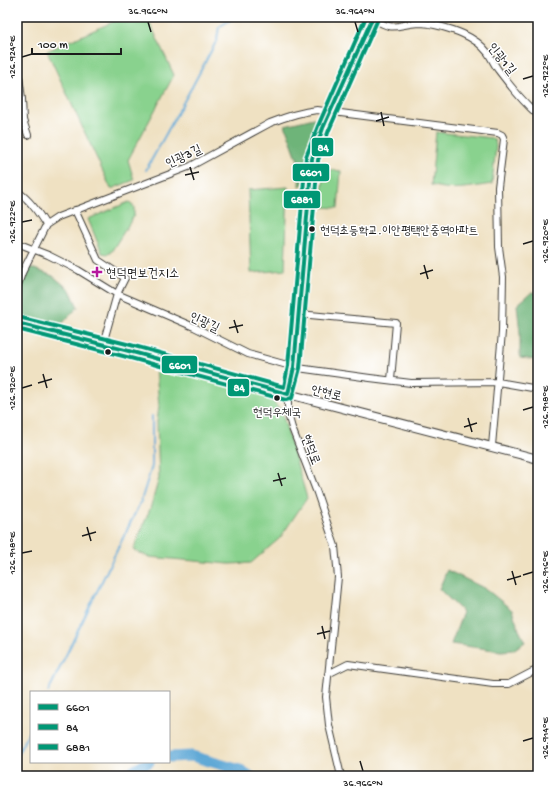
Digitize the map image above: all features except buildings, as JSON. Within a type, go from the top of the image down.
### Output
[{"type":"main road","name":"안현로","points":[[17,324],[103,344],[538,459]]},
{"type":"street","name":"현덕로","points":[[341,776],[326,711],[328,674],[338,577],[335,546],[318,493],[292,428],[288,414],[288,394],[294,367],[312,159],[316,145],[330,112],[373,18]]},
{"type":"street","name":"인광1길","points":[[373,18],[384,26],[398,27],[418,23],[430,24],[471,38],[487,52],[506,80],[523,101],[538,115]]},
{"type":"street","points":[[17,60],[23,120],[28,135]]},
{"type":"street","name":"인광3길","points":[[46,226],[58,217],[191,166],[270,123],[311,111],[330,112],[498,133],[502,135],[504,139],[498,195],[499,247],[503,277],[502,332],[498,382]]},
{"type":"street","points":[[17,191],[23,195],[36,209],[46,226],[22,273],[17,288]]},
{"type":"street","points":[[75,210],[98,260],[125,278],[117,294],[103,344]]},
{"type":"street","name":"인광길","points":[[17,243],[48,255],[78,270],[117,294],[194,327],[248,354],[294,367],[411,383],[498,382],[538,389]]},
{"type":"street","points":[[299,314],[396,322],[390,380]]},
{"type":"street","points":[[492,446],[498,382]]},
{"type":"street","points":[[328,674],[348,664],[493,684],[509,684],[538,669]]},
{"type":"green space","points":[[124,17],[147,17],[174,75],[128,160],[134,180],[111,189],[47,51]]},
{"type":"green space","points":[[314,118],[318,121],[308,152],[305,179],[301,186],[299,186],[300,166],[285,125]]},
{"type":"green space","points":[[436,132],[492,138],[495,141],[496,146],[492,184],[454,189],[431,185]]},
{"type":"green space","points":[[324,169],[341,171],[338,208],[321,207]]},
{"type":"green space","points":[[288,187],[285,270],[251,273],[248,190]]},
{"type":"green space","points":[[129,202],[134,207],[134,216],[111,252],[108,254],[102,253],[88,219]]},
{"type":"green space","points":[[29,267],[53,276],[70,290],[78,307],[58,328],[20,318],[17,308],[18,301]]},
{"type":"green space","points":[[532,292],[538,293],[538,360],[520,358],[520,333],[517,305]]},
{"type":"green space","points":[[166,368],[269,396],[282,413],[307,498],[280,538],[251,563],[229,564],[149,557],[133,550],[150,509],[159,478],[157,422],[159,406],[156,369]]},
{"type":"green space","points":[[447,570],[486,589],[512,610],[525,642],[513,650],[501,651],[451,644],[463,612],[439,589]]},
{"type":"waterway","points":[[146,170],[217,40],[219,27],[235,17]]},
{"type":"waterway","points":[[48,691],[141,501],[152,466],[152,416]]},
{"type":"waterway","points":[[17,755],[30,730]]},
{"type":"waterway","points":[[170,757],[192,756],[240,770],[250,776]]},
{"type":"waterway","points":[[124,776],[147,763]]},
{"type":"transit line","name":"6881","points":[[18,317],[127,344],[284,387],[288,366],[306,157],[366,17]]},
{"type":"transit line","name":"6601","points":[[17,323],[125,350],[288,394],[294,367],[312,159],[323,128],[373,17]]},
{"type":"transit line","name":"84","points":[[17,329],[286,400],[292,398],[300,368],[318,160],[329,130],[378,19]]},
{"type":"place","name":"현덕초등학교.이안평택안중역아파트","points":[[312,229]]},
{"type":"place","name":"현덕면보건지소","points":[[97,272]]},
{"type":"place","name":"현덕우체국","points":[[277,398]]}]
